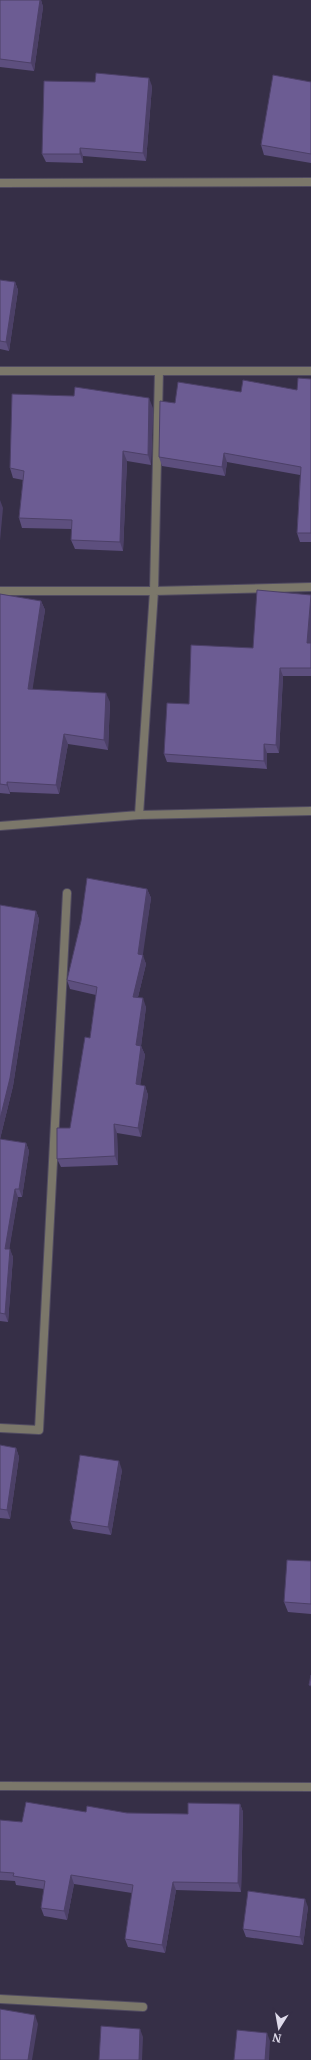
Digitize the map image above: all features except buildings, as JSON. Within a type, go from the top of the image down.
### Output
[{"type":"street","points":[[0,183],[311,182]]},
{"type":"street","points":[[0,371],[311,371]]},
{"type":"street","points":[[139,815],[154,591],[159,371]]},
{"type":"street","points":[[0,591],[154,591],[311,587]]},
{"type":"street","points":[[0,826],[139,815],[311,811]]},
{"type":"street","points":[[0,1428],[39,1430],[67,893]]},
{"type":"street","points":[[0,1786],[311,1787]]},
{"type":"street","points":[[0,1999],[143,2007]]}]
